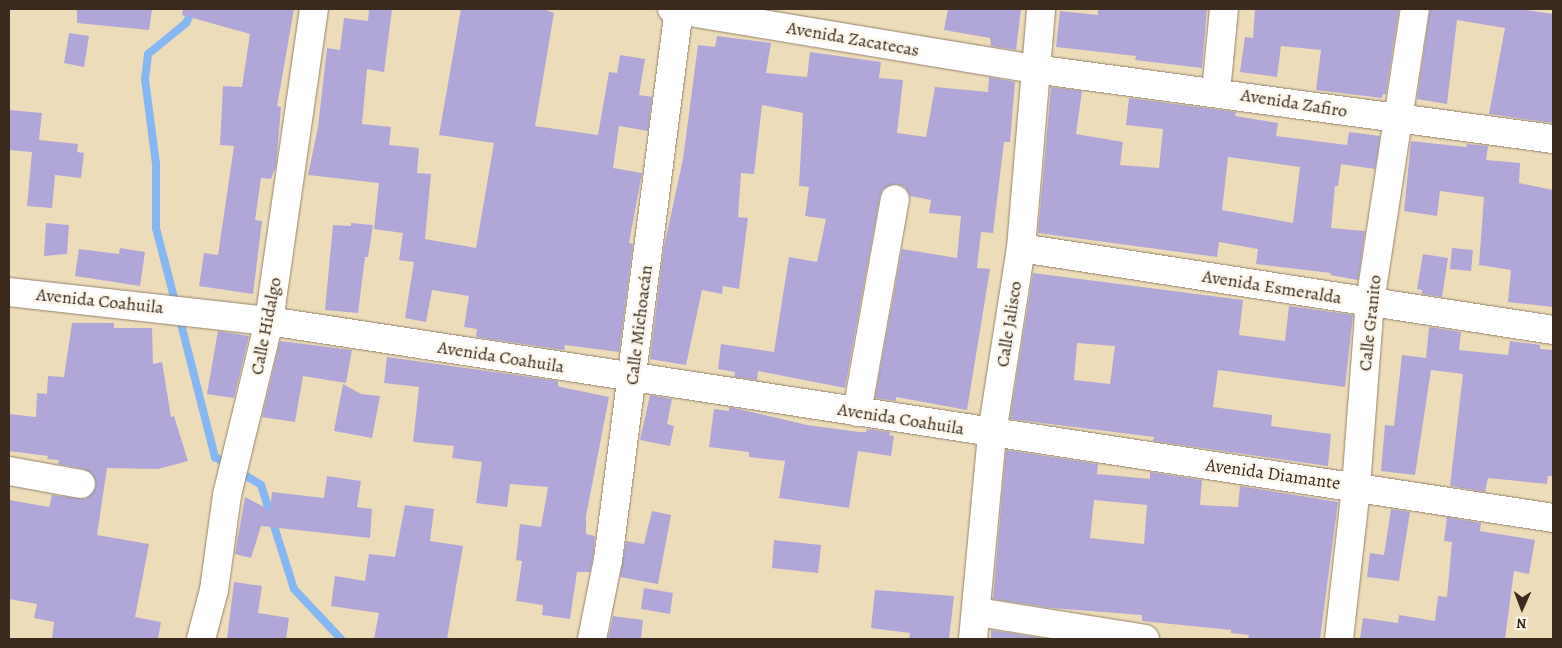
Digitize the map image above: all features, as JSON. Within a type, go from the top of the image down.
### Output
[{"type":"street","name":"Calle Hidalgo","points":[[201,639],[214,590],[227,495],[242,442],[269,321],[314,9]]},
{"type":"street","name":"Avenida Zacatecas","points":[[677,9],[1034,69]]},
{"type":"street","name":"Calle Michoacán","points":[[592,639],[608,560],[633,378],[677,9]]},
{"type":"street","name":"Calle Jalisco","points":[[973,639],[977,612],[992,432],[1021,248],[1034,69],[1041,9]]},
{"type":"street","points":[[1216,92],[1224,9]]},
{"type":"street","name":"Calle Granito","points":[[1339,639],[1356,487],[1370,302],[1400,119],[1415,9]]},
{"type":"street","name":"Avenida Zafiro","points":[[1034,69],[1216,92],[1553,139]]},
{"type":"street","points":[[857,412],[895,199]]},
{"type":"street","name":"Avenida Esmeralda","points":[[1021,248],[1553,330]]},
{"type":"street","name":"Avenida Coahuila","points":[[9,292],[269,321],[992,432]]},
{"type":"street","name":"Avenida Diamante","points":[[992,432],[1553,518]]},
{"type":"street","points":[[9,471],[81,484]]},
{"type":"street","points":[[977,612],[1145,639]]},
{"type":"building","points":[[77,9],[152,9],[149,30],[77,23]]},
{"type":"building","points":[[183,9],[294,9],[277,106],[281,107],[276,166],[271,179],[261,178],[255,220],[262,221],[253,294],[199,286],[204,253],[218,255],[234,146],[220,145],[223,86],[242,87],[250,34],[182,15]]},
{"type":"building","points":[[369,9],[392,9],[384,72],[367,69],[362,124],[391,127],[389,145],[419,148],[417,173],[431,174],[425,239],[476,248],[494,143],[439,135],[461,9],[543,9],[554,13],[535,126],[598,135],[609,72],[617,73],[620,55],[645,59],[639,95],[652,97],[648,131],[619,126],[613,168],[642,173],[629,243],[633,244],[619,352],[565,345],[564,350],[476,337],[477,329],[464,327],[469,296],[432,290],[426,322],[405,318],[414,262],[399,260],[403,233],[374,229],[379,183],[308,175],[318,127],[327,48],[340,50],[344,18],[368,21]]},
{"type":"building","points":[[948,9],[1021,9],[1016,50],[991,46],[990,38],[944,30]]},
{"type":"building","points":[[1098,9],[1207,9],[1202,68],[1135,60],[1136,56],[1056,47],[1060,11],[1098,15]]},
{"type":"building","points":[[1255,9],[1399,9],[1386,94],[1383,94],[1382,98],[1316,90],[1321,50],[1281,46],[1277,77],[1240,72],[1245,37],[1253,38]]},
{"type":"building","points":[[1430,9],[1518,9],[1553,14],[1553,123],[1489,114],[1505,28],[1457,20],[1447,104],[1417,99]]},
{"type":"building","points":[[69,33],[89,36],[84,67],[64,63]]},
{"type":"building","points":[[717,36],[771,43],[766,73],[807,77],[810,52],[881,62],[879,78],[903,80],[897,133],[926,137],[935,87],[988,92],[989,77],[1015,82],[1010,142],[1004,142],[993,233],[981,232],[977,268],[990,269],[967,410],[896,397],[896,401],[875,398],[902,249],[957,258],[961,216],[929,213],[931,200],[910,196],[905,187],[897,184],[883,189],[880,196],[845,388],[758,371],[757,380],[734,377],[735,372],[718,369],[721,344],[774,352],[789,257],[817,262],[826,219],[805,216],[809,187],[799,186],[803,113],[762,105],[754,174],[741,173],[738,217],[748,218],[739,289],[723,286],[722,294],[702,290],[686,365],[650,359],[664,247],[683,159],[698,45],[715,47]]},
{"type":"building","points":[[1051,87],[1082,91],[1076,134],[1123,142],[1120,165],[1159,168],[1163,129],[1126,125],[1129,98],[1236,112],[1235,116],[1278,123],[1276,136],[1347,145],[1349,132],[1380,136],[1375,169],[1341,164],[1338,186],[1335,186],[1331,228],[1365,231],[1358,280],[1330,275],[1331,273],[1256,264],[1258,249],[1219,242],[1217,257],[1038,233]],"holes":[[[1228,157],[1300,167],[1293,223],[1222,210]]]},
{"type":"building","points":[[9,110],[42,113],[39,140],[78,144],[77,152],[84,153],[81,178],[55,175],[52,208],[27,206],[32,152],[9,150]]},
{"type":"building","points":[[1411,141],[1466,147],[1467,144],[1488,146],[1486,160],[1520,163],[1519,183],[1553,190],[1553,307],[1508,302],[1511,270],[1479,265],[1484,197],[1440,191],[1437,216],[1404,211]]},
{"type":"building","points":[[46,223],[69,225],[67,254],[44,256]]},
{"type":"building","points":[[351,223],[373,225],[368,257],[365,257],[358,313],[325,310],[333,225],[351,226]]},
{"type":"building","points":[[120,248],[145,252],[140,286],[75,276],[79,249],[119,254]]},
{"type":"building","points":[[1452,248],[1473,250],[1471,271],[1450,269]]},
{"type":"building","points":[[1423,254],[1448,258],[1442,297],[1422,294],[1422,290],[1417,289]]},
{"type":"building","points":[[1033,273],[1243,300],[1239,335],[1285,341],[1289,306],[1353,315],[1345,387],[1218,370],[1213,407],[1272,415],[1271,426],[1331,434],[1328,466],[1153,441],[1154,437],[1010,419]],"holes":[[[1077,343],[1115,346],[1110,384],[1074,380]]]},
{"type":"building","points":[[72,323],[114,323],[114,328],[152,328],[153,364],[162,362],[171,417],[174,416],[188,461],[158,469],[107,468],[97,535],[149,544],[135,617],[161,622],[158,639],[52,639],[54,622],[34,618],[37,604],[9,599],[9,500],[49,507],[52,495],[86,499],[96,487],[95,478],[84,469],[58,464],[59,460],[47,459],[48,456],[9,451],[9,414],[36,417],[37,393],[47,394],[48,376],[64,377]]},
{"type":"building","points":[[1429,327],[1461,332],[1459,350],[1508,355],[1510,341],[1540,345],[1540,349],[1553,350],[1553,476],[1548,476],[1547,484],[1488,478],[1485,492],[1450,486],[1463,374],[1431,370],[1415,475],[1381,471],[1385,425],[1394,426],[1402,355],[1426,358]]},
{"type":"building","points":[[218,331],[249,336],[234,398],[207,394]]},
{"type":"building","points":[[280,341],[352,350],[346,383],[303,376],[295,422],[262,417]]},
{"type":"building","points":[[387,357],[558,381],[558,386],[561,387],[609,397],[586,516],[586,534],[595,536],[593,557],[590,572],[577,572],[570,619],[542,615],[543,605],[516,601],[522,561],[516,560],[520,524],[541,527],[548,487],[510,484],[507,507],[476,503],[482,462],[452,458],[454,446],[413,442],[419,387],[384,383]]},
{"type":"building","points":[[343,384],[361,394],[380,396],[372,438],[334,431]]},
{"type":"building","points":[[650,395],[672,399],[667,424],[674,426],[670,446],[640,440]]},
{"type":"building","points":[[729,407],[807,425],[859,432],[866,432],[867,429],[890,432],[889,435],[894,436],[891,456],[858,451],[849,508],[779,498],[785,461],[749,457],[749,452],[709,447],[714,409],[729,411]]},
{"type":"building","points":[[1006,450],[1098,464],[1097,474],[1150,479],[1150,472],[1202,480],[1200,505],[1238,507],[1240,486],[1338,502],[1320,639],[1248,639],[1249,635],[1231,633],[1231,630],[1142,621],[1142,615],[1051,608],[993,599]],"holes":[[[1094,500],[1147,505],[1144,544],[1090,538]]]},
{"type":"building","points":[[327,476],[361,481],[357,507],[372,509],[370,538],[261,526],[251,558],[235,554],[245,497],[270,510],[272,492],[324,498]]},
{"type":"building","points":[[405,505],[434,509],[430,541],[463,546],[447,639],[374,639],[379,613],[331,606],[335,576],[365,581],[369,554],[395,557]]},
{"type":"building","points":[[1391,509],[1410,512],[1399,581],[1367,577],[1370,553],[1384,555]]},
{"type":"building","points":[[652,511],[671,515],[658,584],[620,577],[626,541],[644,544]]},
{"type":"building","points":[[1447,517],[1481,523],[1480,531],[1535,540],[1529,574],[1514,571],[1505,639],[1360,639],[1363,618],[1398,623],[1399,615],[1435,621],[1438,596],[1447,597],[1452,542],[1444,541]]},
{"type":"building","points":[[774,540],[821,545],[818,573],[772,568]]},
{"type":"building","points":[[234,582],[262,586],[258,613],[289,618],[286,639],[227,639]]},
{"type":"building","points":[[644,588],[673,593],[670,614],[641,609]]},
{"type":"building","points":[[875,590],[954,596],[949,639],[909,639],[910,633],[871,628]]},
{"type":"building","points":[[613,616],[643,620],[641,639],[608,639]]},
{"type":"building","points":[[991,630],[1041,638],[1041,639],[991,639]]},
{"type":"waterway","points":[[176,305],[156,228],[156,164],[145,79],[148,54],[186,23],[193,9]]},
{"type":"waterway","points":[[179,316],[215,457],[228,465]]},
{"type":"waterway","points":[[238,471],[261,485],[294,589],[341,639]]}]
